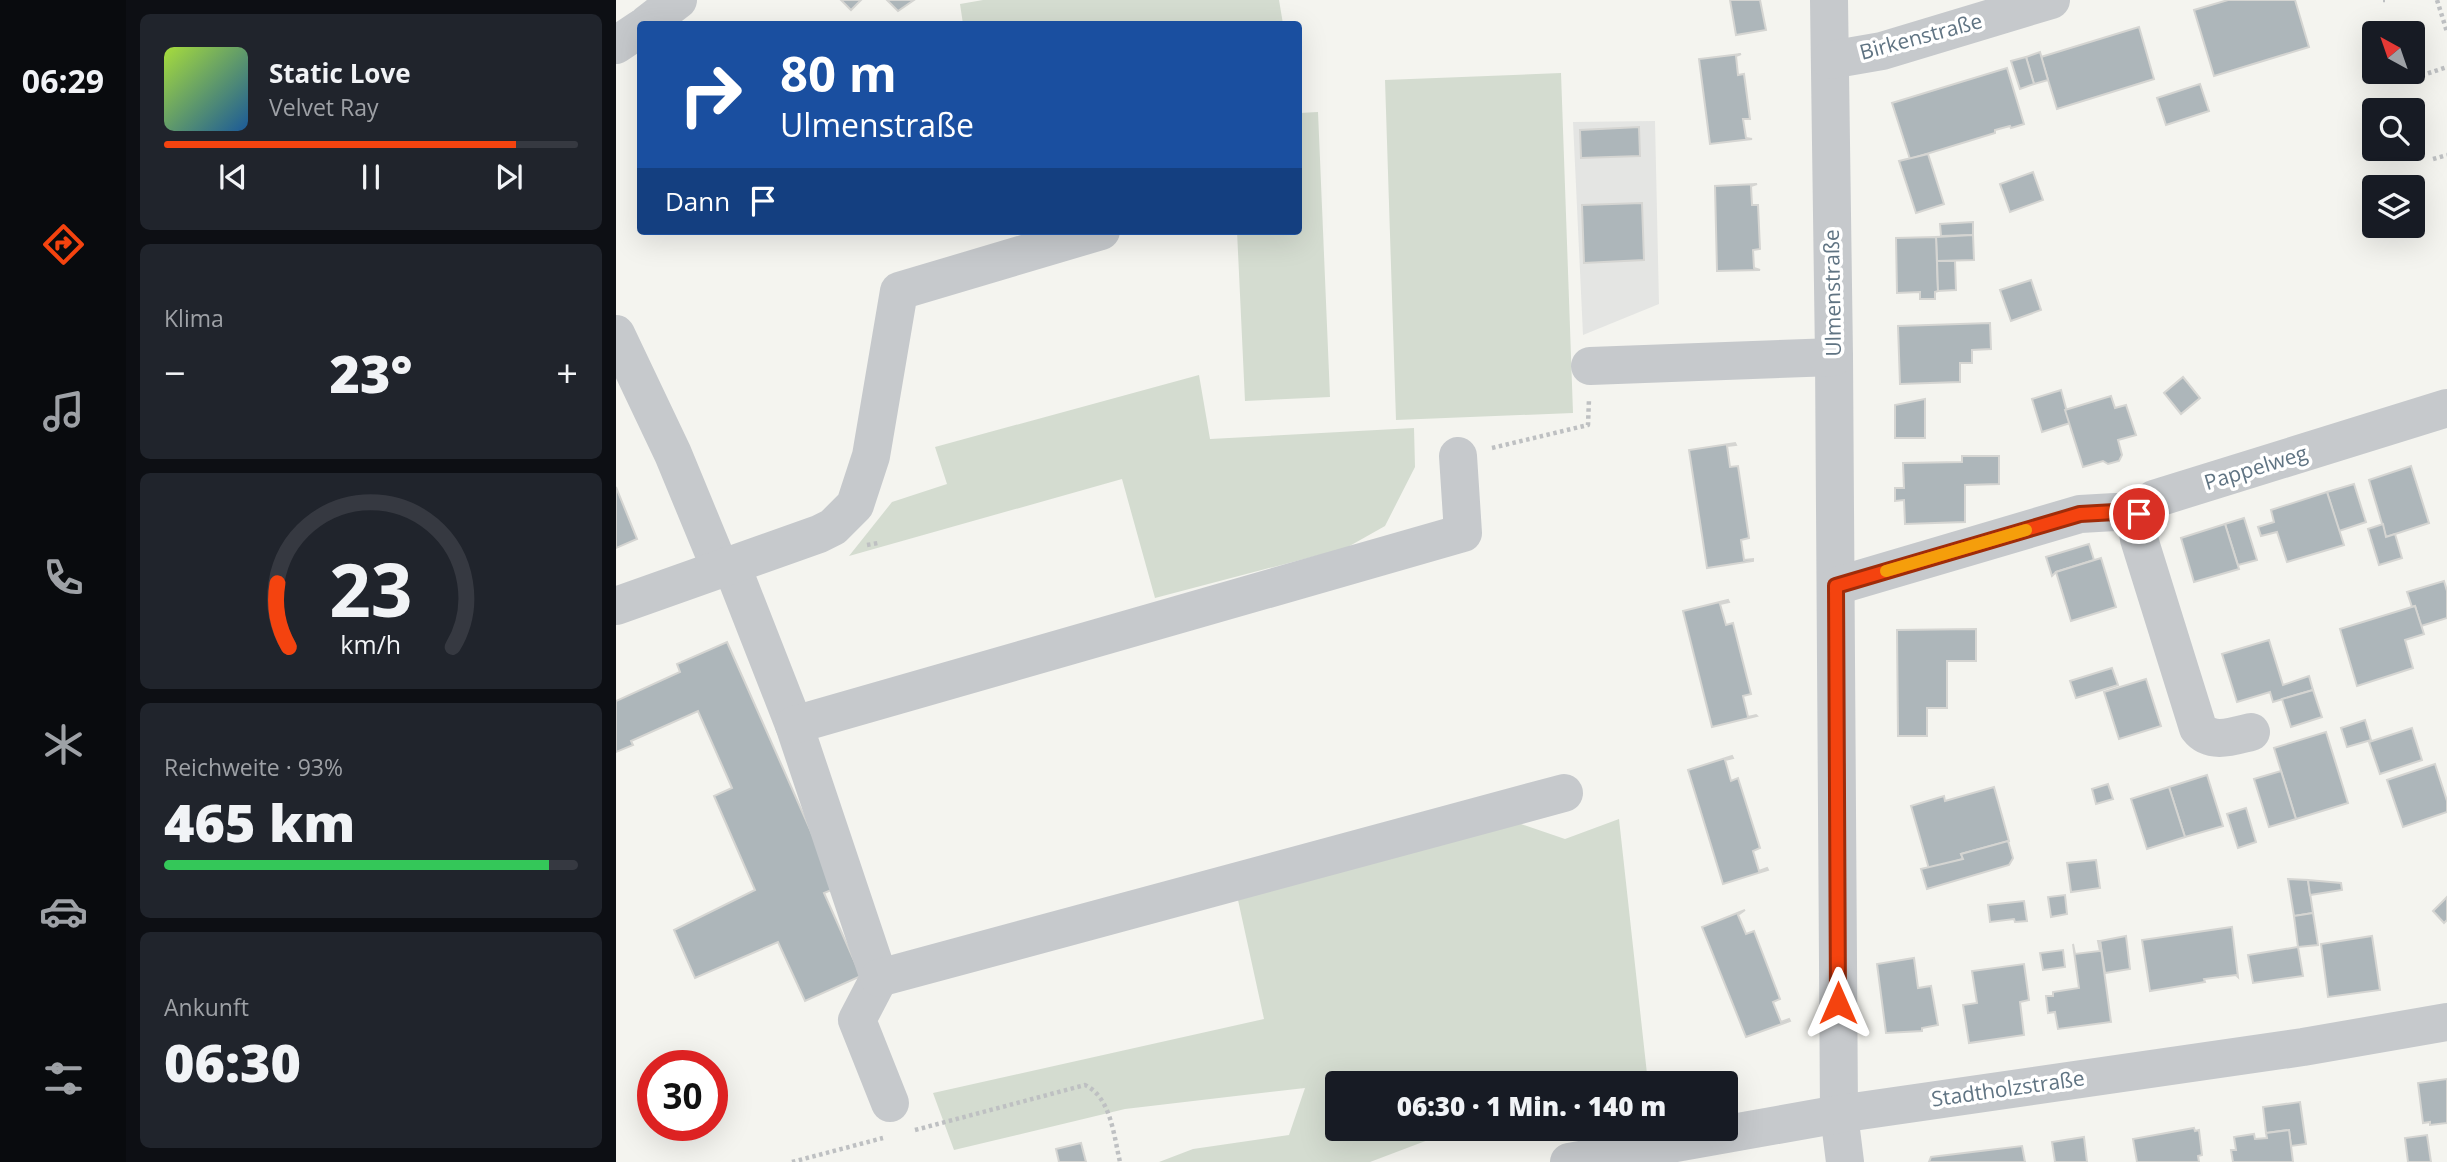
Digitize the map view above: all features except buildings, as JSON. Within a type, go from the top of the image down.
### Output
[{"type":"street","points":[[651,21],[678,0]]},
{"type":"street","name":"Ulmenstraße","points":[[1829,0],[1839,1114],[1845,1162]]},
{"type":"street","name":"Birkenstraße","points":[[1830,60],[1882,51],[2051,0]]},
{"type":"street","points":[[616,45],[637,31]]},
{"type":"street","points":[[616,606],[819,534],[833,527],[855,505],[871,456],[899,291],[1088,235]]},
{"type":"street","points":[[616,334],[726,566],[794,725],[879,978],[857,1020],[896,1124]]},
{"type":"street","points":[[1590,366],[1834,358]]},
{"type":"street","name":"Pappelweg","points":[[2139,514],[2144,506],[2154,499],[2447,408]]},
{"type":"street","points":[[794,725],[1463,533],[1458,456]]},
{"type":"street","points":[[1836,586],[2080,514],[2139,514],[2136,523],[2139,539],[2198,728],[2210,738],[2251,732]]},
{"type":"street","points":[[879,978],[1564,793]]},
{"type":"street","name":"Stadtholzstraße","points":[[1569,1162],[1839,1114],[2302,1047],[2447,1022]]},
{"type":"path","points":[[2437,0],[2447,32]]},
{"type":"path","points":[[2426,73],[2447,67]]},
{"type":"path","points":[[2433,159],[2447,155]]},
{"type":"path","points":[[1458,456],[1588,425],[1590,366]]},
{"type":"path","points":[[792,1162],[896,1124],[1085,1085],[1093,1089],[1110,1118],[1120,1162]]},
{"type":"shaded area","points":[[983,0],[1279,0],[1282,21],[963,21],[960,4]]},
{"type":"shaded area","points":[[1561,73],[1573,413],[1396,420],[1385,80]]},
{"type":"shaded area","points":[[1318,112],[1330,397],[1245,401],[1237,235],[1302,235],[1302,113]]},
{"type":"shaded area","points":[[1655,121],[1659,304],[1583,335],[1573,122]]},
{"type":"shaded area","points":[[1199,375],[1210,439],[1414,428],[1415,467],[1385,526],[1346,548],[1155,598],[1122,479],[849,556],[892,502],[947,484],[935,447]]},
{"type":"shaded area","points":[[1619,819],[1647,1071],[1325,1071],[1325,1141],[1426,1141],[1370,1162],[1159,1162],[1193,1149],[1289,1135],[1305,1088],[1125,1109],[954,1150],[933,1093],[1264,1019],[1238,900],[1515,822],[1565,839]]},
{"type":"slow traffic","points":[[1886,571],[2026,530]]},
{"type":"route","points":[[1838,1003],[1836,586],[2080,514],[2139,514]]}]
